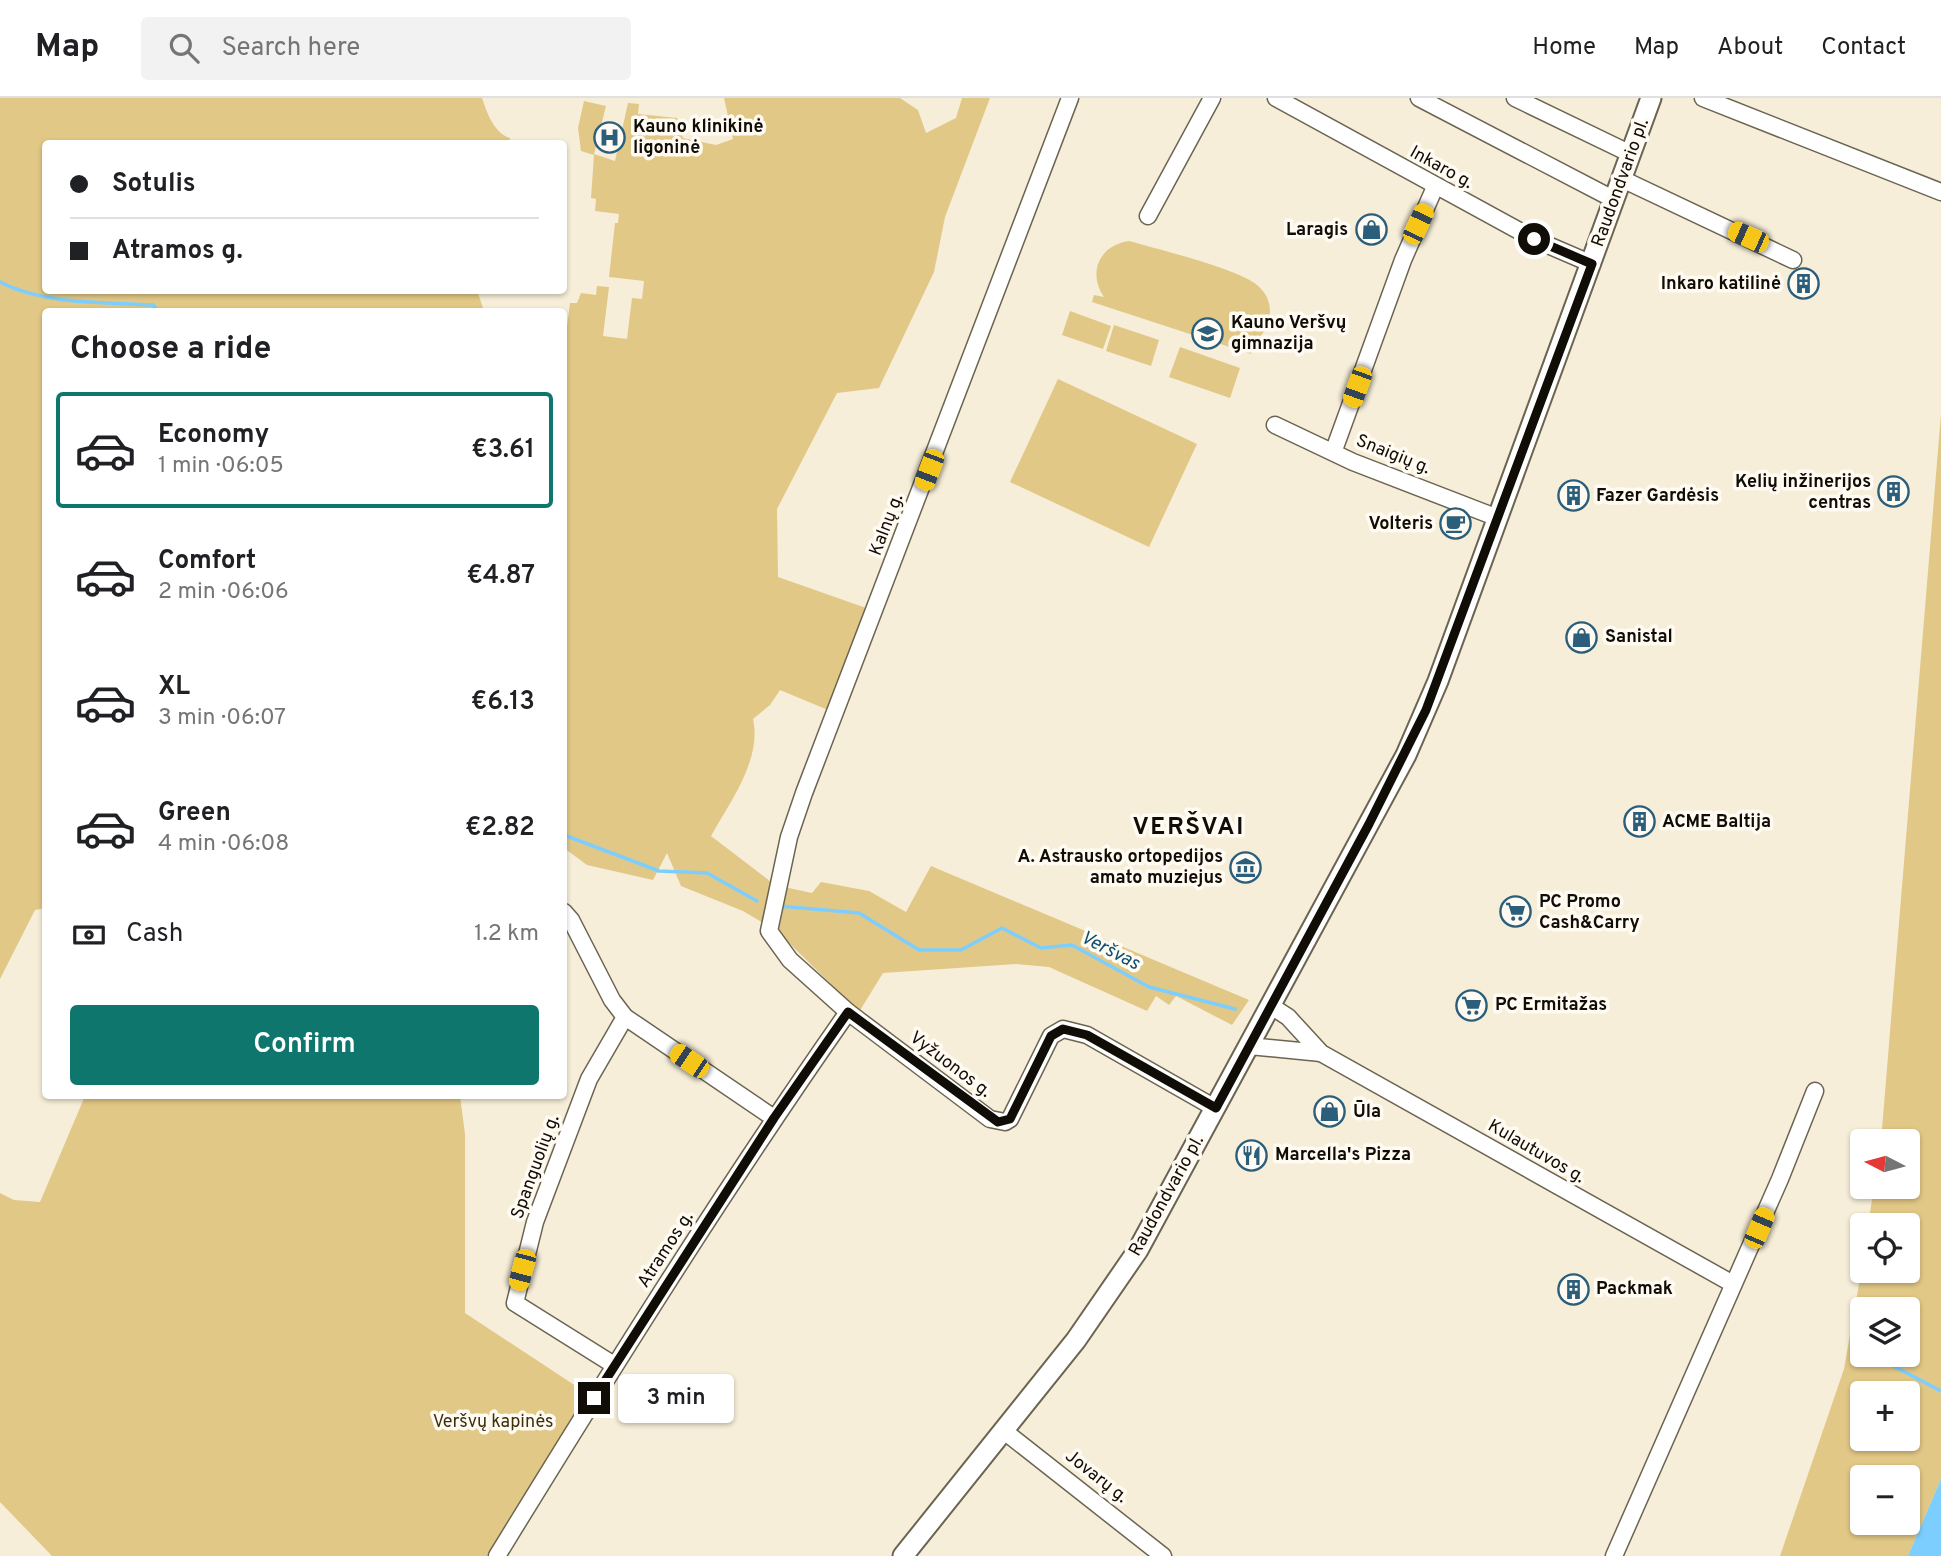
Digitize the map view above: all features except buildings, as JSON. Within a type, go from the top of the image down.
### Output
[{"type":"main road","name":"Raudondvario pl.","points":[[903,1556],[1104,1302],[1138,1250],[1406,755],[1438,681],[1651,98]]},
{"type":"street","name":"Kalnų g.","points":[[848,1012],[790,960],[769,931],[789,837],[1070,98]]},
{"type":"street","points":[[1148,216],[1212,98]]},
{"type":"street","name":"Inkaro g.","points":[[1276,98],[1435,187],[1534,239],[1592,264]]},
{"type":"street","points":[[1419,98],[1615,201]]},
{"type":"street","points":[[1515,98],[1631,154]]},
{"type":"street","points":[[1703,98],[1941,192]]},
{"type":"street","points":[[1622,179],[1793,260]]},
{"type":"street","points":[[1334,450],[1403,260],[1435,187]]},
{"type":"street","name":"Snaigių g.","points":[[1275,425],[1334,450],[1353,462],[1498,518]]},
{"type":"street","points":[[567,915],[611,1000],[625,1017],[774,1118]]},
{"type":"street","name":"Kulautuvos g.","points":[[1272,1006],[1300,1028],[1321,1053],[1733,1284]]},
{"type":"street","name":"Vyžuonos g.","points":[[848,1012],[998,1122],[1010,1119],[1051,1036],[1063,1029],[1087,1035],[1216,1108]]},
{"type":"street","name":"Atramos g.","points":[[497,1556],[614,1365],[774,1118],[848,1012]]},
{"type":"street","name":"Spanguolių g.","points":[[614,1365],[519,1307],[515,1294],[535,1222],[589,1079],[625,1017]]},
{"type":"street","name":"Kulautuvos g.","points":[[1249,1046],[1321,1053]]},
{"type":"street","points":[[1614,1556],[1780,1179],[1815,1091]]},
{"type":"street","name":"Jovarų g.","points":[[1004,1431],[1163,1556]]},
{"type":"green space","points":[[0,98],[482,98],[495,127],[510,140],[42,140],[42,294],[478,294],[483,308],[42,308],[42,909],[35,910],[0,979]]},
{"type":"green space","points":[[724,98],[900,98],[918,110],[926,133],[956,118],[962,98],[990,98],[945,217],[934,272],[879,388],[837,393],[777,509],[778,577],[869,609],[828,710],[780,690],[770,705],[753,719],[755,734],[749,765],[711,836],[775,885],[812,893],[821,882],[869,891],[906,912],[931,866],[1249,1000],[1232,1025],[1176,996],[1169,1005],[1156,996],[1147,1011],[1049,967],[1016,964],[883,973],[859,1012],[778,932],[743,911],[681,886],[667,853],[653,880],[587,865],[567,850],[567,327],[570,303],[577,303],[581,293],[596,295],[597,286],[609,287],[603,336],[627,339],[632,298],[642,299],[644,281],[609,277],[615,223],[618,223],[619,214],[595,211],[596,199],[591,198],[594,155],[581,151],[578,128],[584,101],[606,106],[594,154],[615,161],[628,103],[639,104],[638,114],[677,118],[683,138],[716,145],[733,139]]},
{"type":"green space","points":[[1129,241],[1216,266],[1257,285],[1268,300],[1270,314],[1264,332],[1258,339],[1245,345],[1253,348],[1251,354],[1092,302],[1094,295],[1104,297],[1097,278],[1099,261],[1110,248]]},
{"type":"green space","points":[[1070,311],[1111,326],[1103,349],[1062,335]]},
{"type":"green space","points":[[1114,325],[1159,340],[1151,366],[1106,351]]},
{"type":"green space","points":[[1180,347],[1240,368],[1230,398],[1169,377]]},
{"type":"green space","points":[[1058,379],[1197,444],[1149,547],[1010,482]]},
{"type":"green space","points":[[1941,414],[1941,1479],[1920,1528],[1920,1465],[1850,1465],[1850,1535],[1917,1535],[1908,1556],[1780,1556],[1844,1369],[1850,1335],[1850,1367],[1920,1367],[1920,1297],[1857,1297],[1859,1283],[1920,1283],[1920,1213],[1870,1213],[1872,1199],[1920,1199],[1920,1129],[1882,1129]]},
{"type":"green space","name":"Veršvų kapinės","points":[[84,1099],[460,1099],[465,1134],[465,1313],[594,1398],[497,1556],[52,1556],[0,1502],[0,1193],[14,1200],[40,1202]]},
{"type":"water","points":[[1941,1479],[1941,1556],[1908,1556],[1917,1535],[1920,1535],[1920,1528]]},
{"type":"waterway","name":"Veršvas","points":[[0,282],[55,299],[153,305],[156,308]]},
{"type":"waterway","name":"Veršvas","points":[[567,836],[659,871],[707,873],[757,901]]},
{"type":"waterway","name":"Veršvas","points":[[779,906],[859,913],[919,950],[961,950],[1002,928],[1041,948],[1072,945],[1149,987],[1235,1009]]},
{"type":"waterway","name":"Veršvas","points":[[1895,1367],[1941,1391]]},
{"type":"place","name":"Kauno klinikinė ligoninė","points":[[610,137]]},
{"type":"place","name":"Laragis","points":[[1371,230]]},
{"type":"place","name":"Inkaro katilinė","points":[[1804,284]]},
{"type":"place","name":"Kauno Veršvų gimnazija","points":[[1208,333]]},
{"type":"place","name":"Kelių inžinerijos centras","points":[[1894,492]]},
{"type":"place","name":"Fazer Gardėsis","points":[[1573,496]]},
{"type":"place","name":"Volteris","points":[[1456,524]]},
{"type":"place","name":"Sanistal","points":[[1582,637]]},
{"type":"place","name":"ACME Baltija","points":[[1639,822]]},
{"type":"place","name":"A. Astrausko ortopedijos amato muziejus","points":[[1246,867]]},
{"type":"place","name":"PC Promo Cash&Carry","points":[[1516,912]]},
{"type":"place","name":"PC Ermitažas","points":[[1472,1005]]},
{"type":"place","name":"Ūla","points":[[1330,1112]]},
{"type":"place","name":"Marcella's Pizza","points":[[1252,1155]]},
{"type":"place","name":"Packmak","points":[[1573,1289]]},
{"type":"district","name":"VERŠVAI","points":[[1189,828]]},
{"type":"route","points":[[594,1398],[774,1118],[848,1012],[990,1119],[998,1122],[1010,1119],[1051,1036],[1057,1030],[1063,1029],[1087,1035],[1216,1108],[1406,755],[1438,681],[1592,264],[1534,239]]}]
